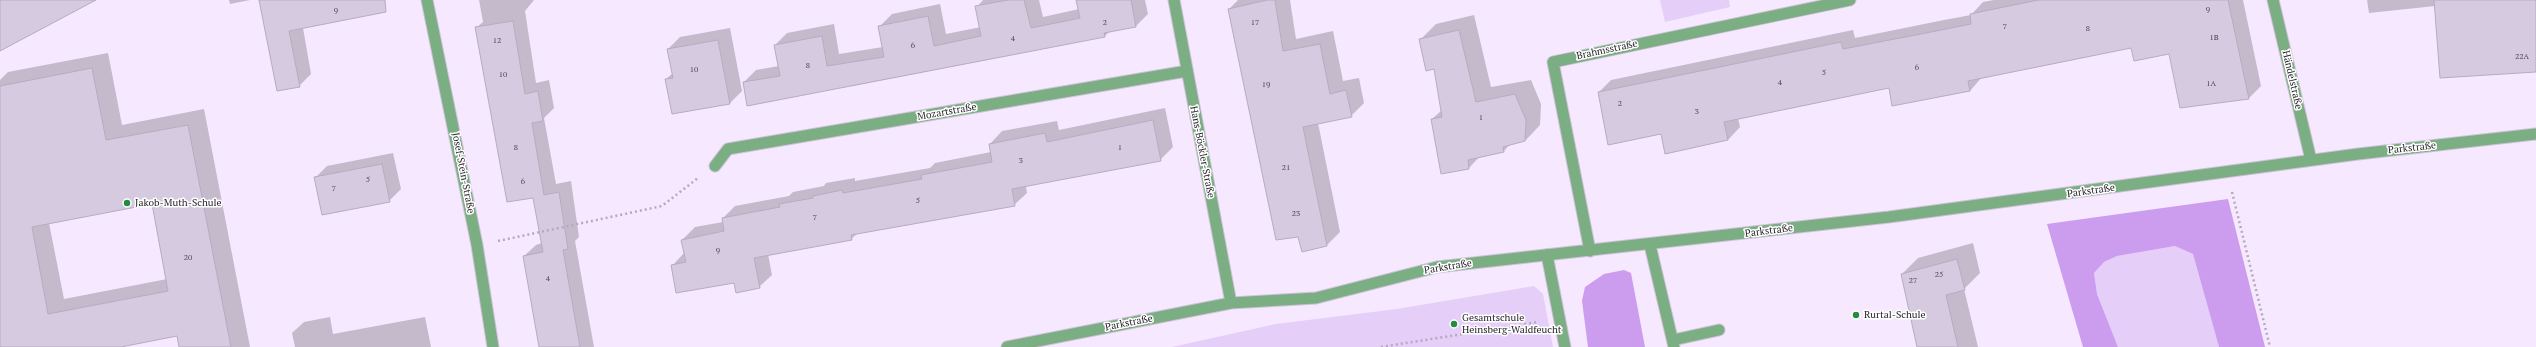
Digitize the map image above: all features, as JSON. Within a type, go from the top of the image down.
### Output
[{"type":"street","name":"Josef-Stein-Straße","points":[[427,0],[477,245],[493,347]]},
{"type":"street","name":"Hans-Böckler-Straße","points":[[1174,0],[1231,303]]},
{"type":"street","name":"Brahmsstraße","points":[[1590,251],[1553,62],[1850,0]]},
{"type":"street","name":"Händelstraße","points":[[2273,0],[2312,160]]},
{"type":"street","name":"Mozartstraße","points":[[714,166],[728,149],[1187,71]]},
{"type":"street","name":"Parkstraße","points":[[1007,347],[1231,303],[1316,298],[1437,267],[1650,245],[2007,202],[2312,160],[2536,134]]},
{"type":"street","points":[[1650,245],[1674,344],[1719,330]]},
{"type":"street","points":[[1547,255],[1565,347]]},
{"type":"path","points":[[477,245],[662,206],[714,166]]},
{"type":"path","points":[[2226,172],[2270,347]]},
{"type":"path","points":[[1381,347],[1559,318]]},
{"type":"shaded area","points":[[1660,0],[1729,0],[1730,7],[1665,22]]},
{"type":"shaded area","points":[[2228,199],[2265,347],[2219,347],[2193,254],[2175,246],[2117,256],[2104,262],[2094,273],[2097,294],[2118,347],[2083,347],[2047,224]]},
{"type":"shaded area","points":[[2175,246],[2193,254],[2219,347],[2118,347],[2097,294],[2094,273],[2104,262],[2117,256]]},
{"type":"shaded area","points":[[1624,270],[1631,273],[1645,347],[1588,347],[1582,301],[1585,287],[1604,274]]},
{"type":"shaded area","name":"Gesamtschule Heinsberg-Waldfeucht","points":[[1534,286],[1543,294],[1553,347],[1172,347],[1276,324],[1397,309]]},
{"type":"building","points":[[0,0],[96,0],[0,51]]},
{"type":"building","points":[[259,0],[385,0],[386,12],[289,31],[300,87],[277,91]]},
{"type":"building","points":[[1008,0],[1024,0],[1031,28],[1080,18],[1076,0],[1131,0],[1136,27],[1104,33],[1105,37],[747,106],[743,82],[780,76],[774,45],[822,36],[827,66],[884,57],[878,26],[928,16],[934,46],[981,36],[975,6]]},
{"type":"building","points":[[1267,0],[1275,0],[1283,51],[1320,44],[1330,94],[1346,90],[1352,117],[1303,127],[1327,246],[1302,252],[1298,237],[1276,240],[1228,9]]},
{"type":"building","points":[[2038,0],[2228,0],[2249,99],[2180,108],[2169,54],[2134,61],[2131,48],[1968,81],[1970,91],[1892,106],[1889,88],[1724,122],[1728,140],[1665,154],[1661,134],[1608,145],[1598,92],[1841,42],[1843,49],[1971,24],[1970,14]]},
{"type":"building","points":[[2434,0],[2536,0],[2536,72],[2440,78]]},
{"type":"building","points":[[513,21],[525,94],[538,91],[543,121],[532,123],[544,195],[559,192],[568,249],[563,250],[580,347],[539,347],[523,256],[543,252],[533,198],[507,202],[475,27]]},
{"type":"building","points":[[1459,30],[1476,102],[1515,94],[1526,120],[1525,141],[1503,147],[1504,152],[1468,160],[1469,169],[1441,174],[1431,119],[1442,117],[1434,69],[1426,71],[1419,39]]},
{"type":"building","points":[[718,40],[730,104],[672,114],[665,79],[673,78],[667,49]]},
{"type":"building","points":[[92,68],[106,140],[188,125],[231,347],[179,347],[177,336],[121,347],[0,347],[0,86]],"holes":[[[152,204],[168,291],[48,314],[32,227]]]},
{"type":"building","points":[[1153,120],[1161,161],[1012,189],[1015,206],[851,235],[852,240],[754,258],[760,288],[736,293],[734,283],[676,293],[671,265],[686,262],[681,240],[724,231],[722,218],[780,207],[779,204],[813,198],[813,196],[842,190],[843,193],[922,179],[921,175],[992,162],[989,144],[1045,133],[1047,142]]},
{"type":"building","points":[[382,164],[390,202],[322,215],[314,177]]},
{"type":"building","points":[[1957,259],[1965,290],[1946,295],[1958,347],[1917,347],[1901,274]]},
{"type":"place","name":"Jakob-Muth-Schule","points":[[127,203]]},
{"type":"place","name":"Rurtal-Schule","points":[[1856,315]]},
{"type":"place","name":"Gesamtschule Heinsberg-Waldfeucht","points":[[1454,324]]}]
